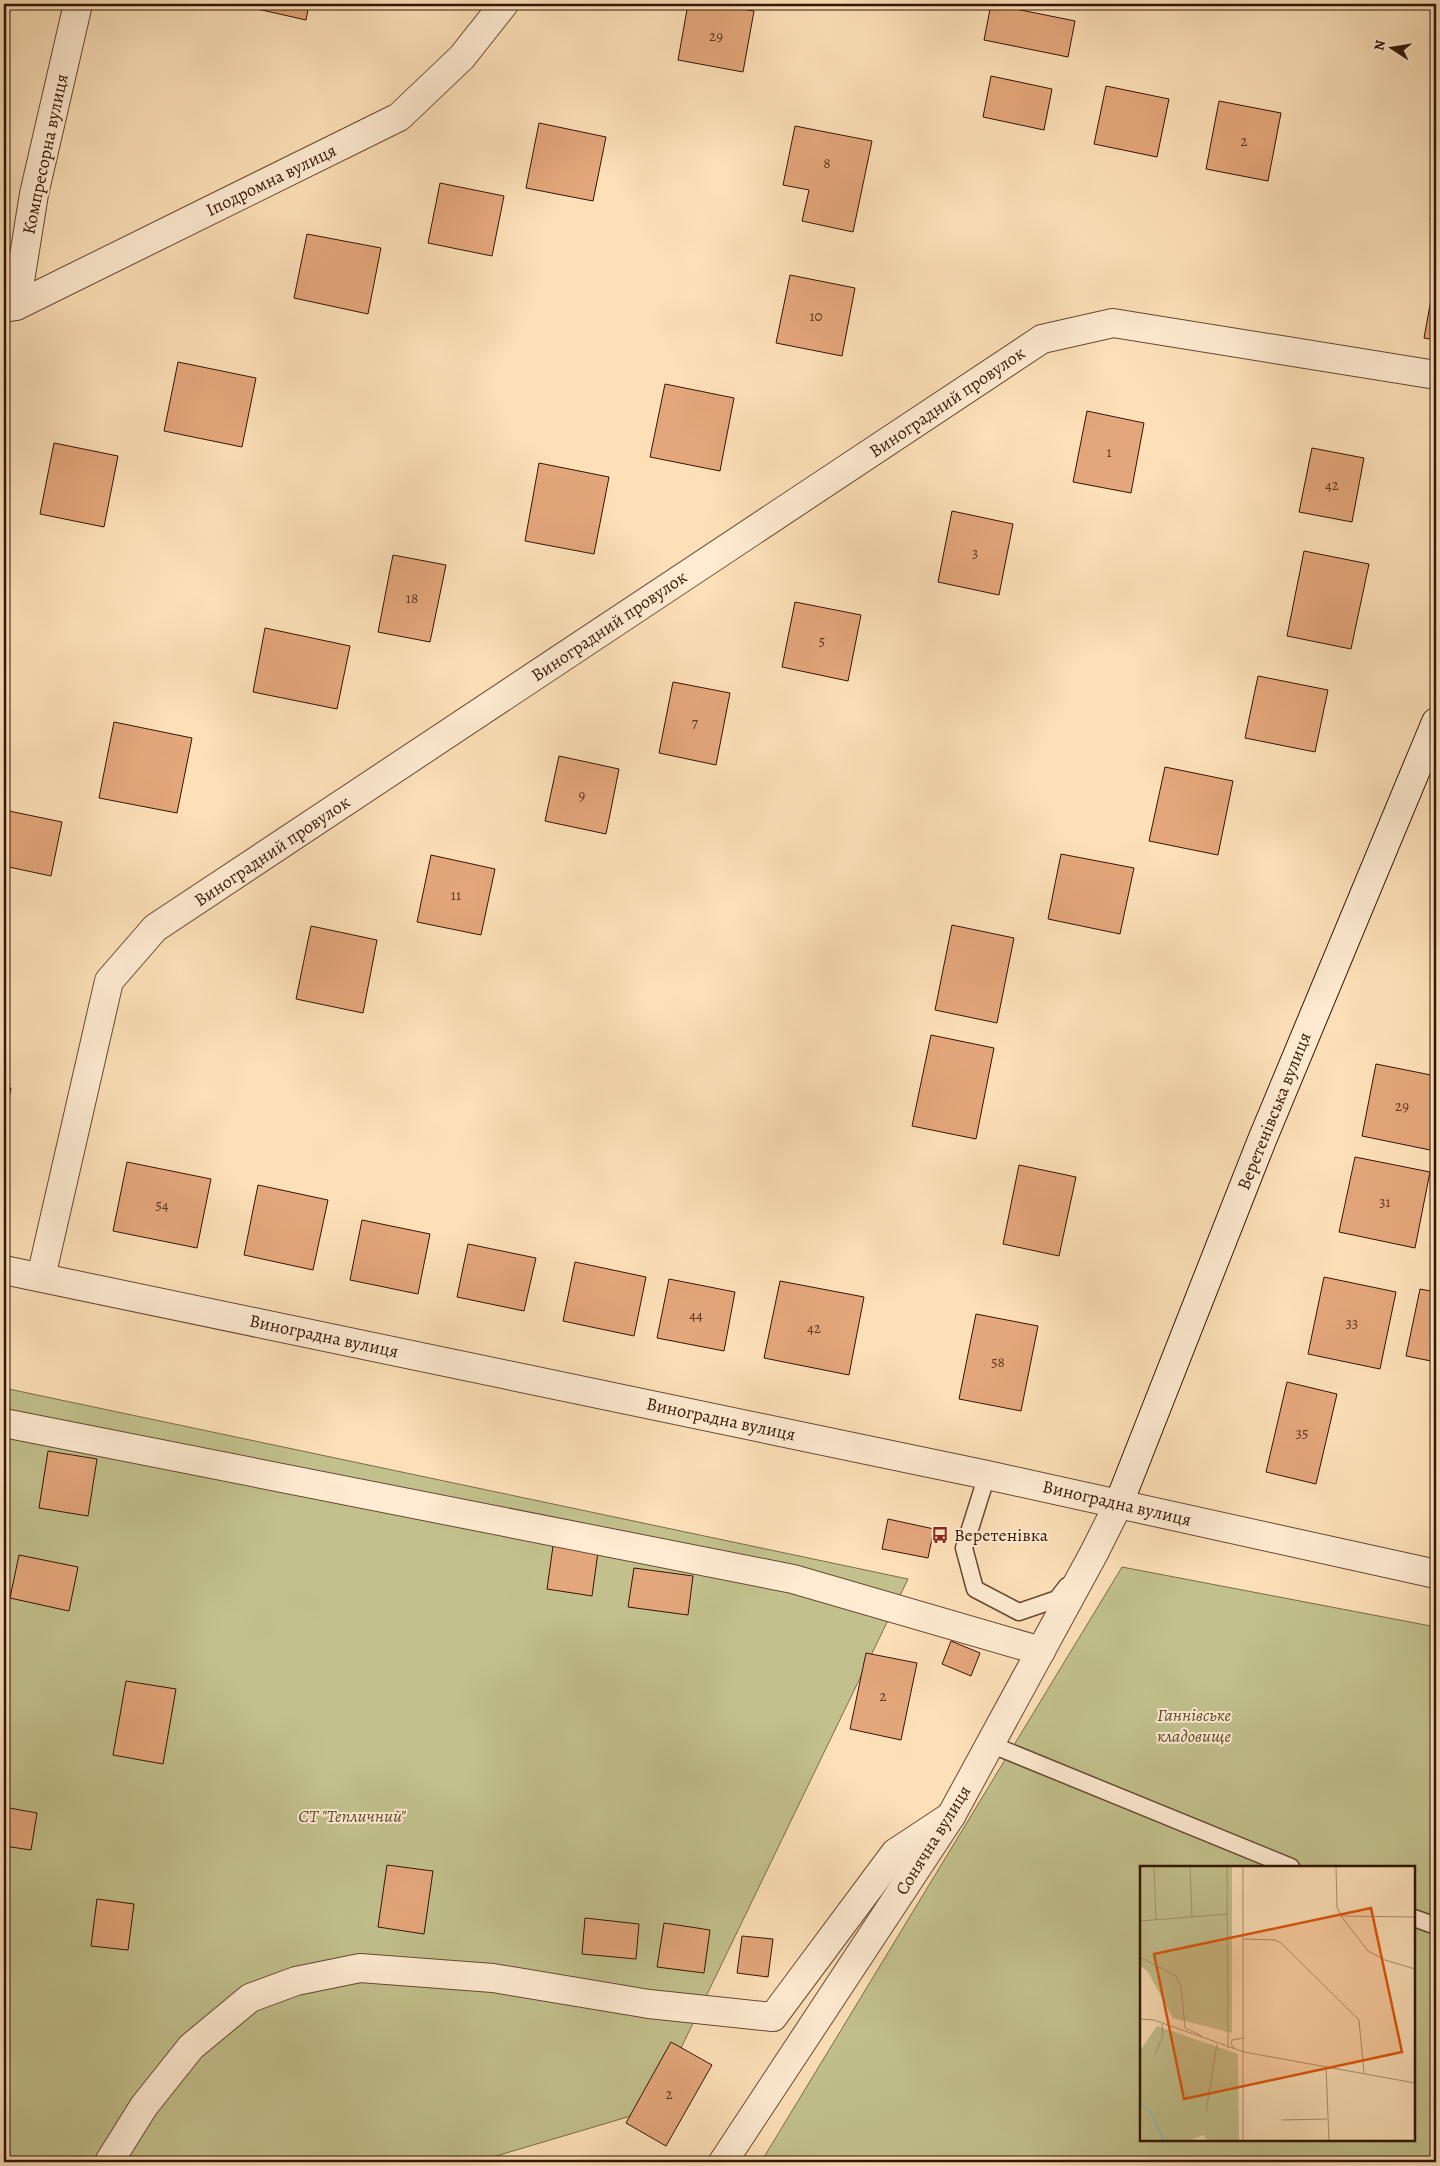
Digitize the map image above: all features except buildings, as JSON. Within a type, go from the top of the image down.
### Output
[{"type":"street","name":"Компресорна вулиця","points":[[10,307],[78,4]]},
{"type":"street","name":"Іподромна вулиця","points":[[10,307],[399,117],[462,57],[504,4]]},
{"type":"street","name":"Виноградний провулок","points":[[41,1278],[109,981],[155,928],[1042,339],[1113,323],[1436,376]]},
{"type":"street","name":"Веретенівська вулиця","points":[[1119,1503],[1262,1140],[1431,750],[1436,722]]},
{"type":"street","name":"Виноградна вулиця","points":[[4,1270],[1119,1503],[1436,1574]]},
{"type":"street","points":[[4,1423],[793,1579],[1041,1651]]},
{"type":"street","name":"Сонячна вулиця","points":[[723,2162],[951,1816],[1094,1553],[1119,1503]]},
{"type":"street","points":[[109,2162],[144,2106],[191,2047],[250,1998],[305,1980],[360,1968],[493,1978],[649,2004],[773,2017],[895,1853],[951,1816]]},
{"type":"lane","points":[[987,1475],[964,1548],[975,1589],[1018,1612],[1057,1599],[1094,1553]]},
{"type":"lane","points":[[990,1744],[1289,1866]]},
{"type":"lane","points":[[1415,1918],[1436,1926]]},
{"type":"green space","name":"СТ \"Тепличний\"","points":[[4,1388],[908,1579],[651,2110],[476,2162],[4,2162]]},
{"type":"green space","name":"Ганнівське кладовище","points":[[1122,1567],[1436,1627],[1436,2162],[761,2162]]},
{"type":"place","name":"Веретенівка","points":[[940,1535]]}]
